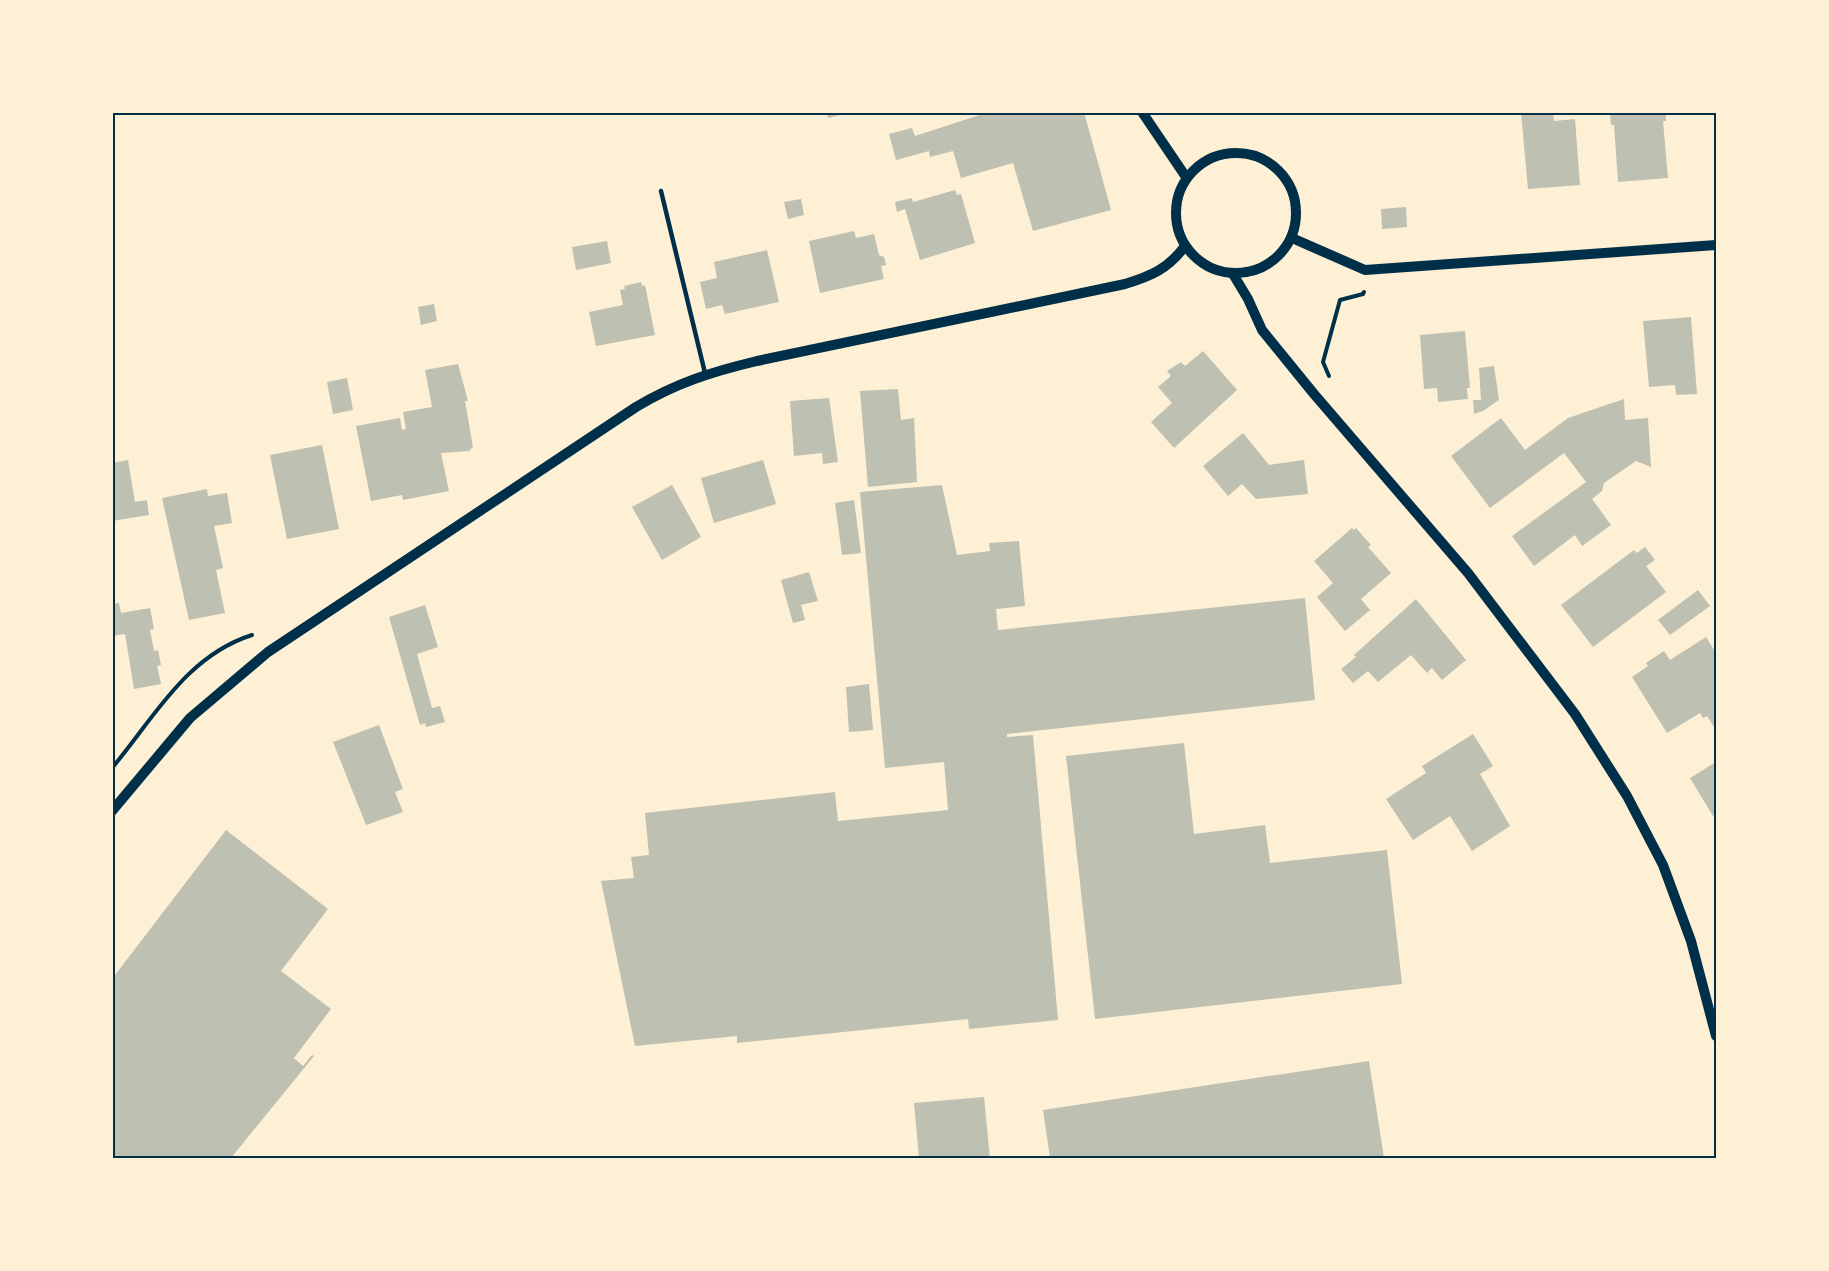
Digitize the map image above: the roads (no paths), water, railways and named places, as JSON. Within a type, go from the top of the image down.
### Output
[{"type":"street","points":[[1142,112],[1186,177]]},
{"type":"street","points":[[1238,152],[1266,161],[1274,166],[1287,181],[1295,199],[1296,219],[1292,238],[1277,258],[1257,270],[1233,274],[1214,270],[1197,261],[1185,246],[1177,229],[1174,211],[1178,193],[1186,177],[1201,163],[1219,155],[1238,152]]},
{"type":"street","points":[[1292,238],[1365,270],[1716,245]]},
{"type":"street","points":[[112,811],[190,718],[268,652],[667,388],[705,373],[1125,284],[1172,264],[1185,246]]},
{"type":"street","points":[[1233,274],[1248,299],[1262,330],[1468,573],[1575,714],[1627,796],[1664,865],[1691,941],[1716,1036]]},
{"type":"lane","points":[[661,191],[705,373]]}]
